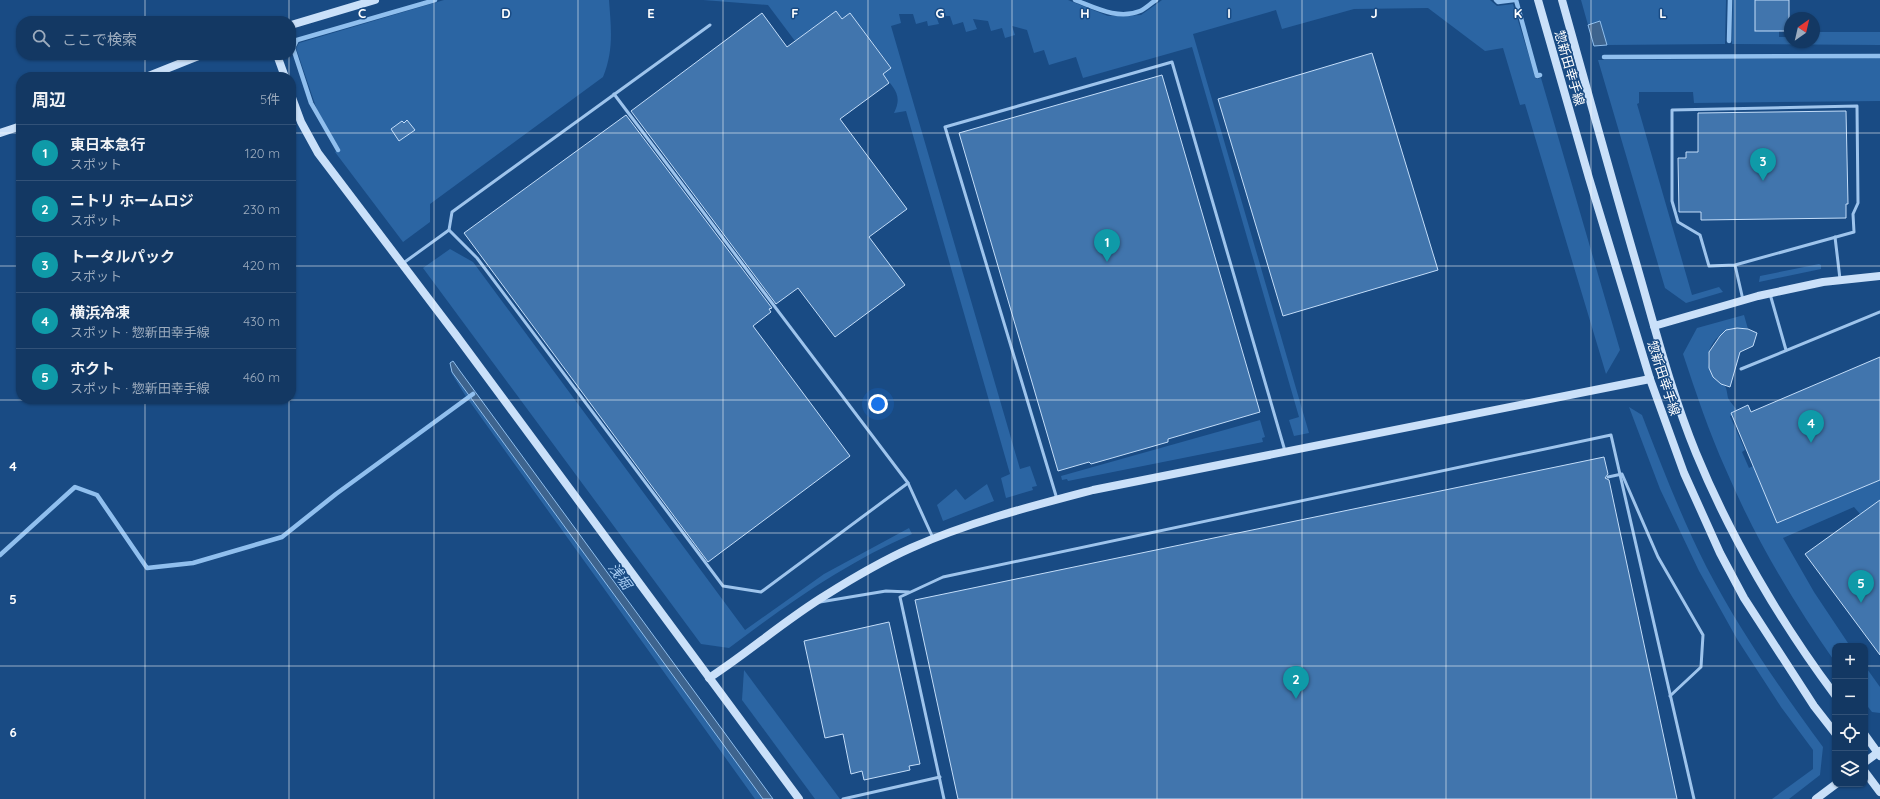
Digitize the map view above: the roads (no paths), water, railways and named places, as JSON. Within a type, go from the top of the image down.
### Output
[{"type":"street","points":[[296,24],[375,0]]},
{"type":"street","name":"惣新田幸手線","points":[[1538,0],[1650,379],[1684,473],[1724,560],[1763,630],[1814,706],[1832,729]]},
{"type":"street","name":"惣新田幸手線","points":[[1562,0],[1654,326],[1682,416],[1710,485],[1759,578],[1787,624],[1832,691]]},
{"type":"street","points":[[158,72],[188,60]]},
{"type":"street","points":[[279,60],[283,72]]},
{"type":"street","points":[[296,108],[301,122],[318,153],[799,799]]},
{"type":"street","points":[[0,133],[16,128]]},
{"type":"street","points":[[1654,326],[1770,293],[1823,282],[1880,276]]},
{"type":"street","points":[[709,678],[814,603],[864,572],[911,548],[1029,506],[1101,488],[1650,379]]},
{"type":"street","points":[[1868,740],[1879,753],[1868,760]]},
{"type":"street","points":[[1868,776],[1880,792]]},
{"type":"street","points":[[1816,799],[1832,787]]},
{"type":"lane","points":[[402,264],[449,230],[452,212],[710,25]]},
{"type":"lane","points":[[1057,499],[945,127],[1172,62],[1285,452]]},
{"type":"lane","points":[[614,94],[908,483],[934,540]]},
{"type":"lane","points":[[1857,106],[1858,203],[1853,214],[1854,232],[1735,265],[1709,266],[1700,235],[1678,222],[1672,202],[1672,110],[1857,106]]},
{"type":"lane","points":[[449,230],[477,258],[723,586],[761,592],[908,483]]},
{"type":"lane","points":[[1835,237],[1840,280]]},
{"type":"lane","points":[[1735,265],[1744,300]]},
{"type":"lane","points":[[1770,293],[1786,350]]},
{"type":"lane","points":[[1741,369],[1880,312]]},
{"type":"lane","points":[[944,799],[900,597],[944,577],[1611,435],[1694,799]]},
{"type":"lane","points":[[1608,477],[1622,474],[1658,557],[1703,635],[1701,667],[1670,696]]},
{"type":"lane","points":[[814,603],[886,590],[911,592]]},
{"type":"lane","points":[[843,799],[940,777]]},
{"type":"waterway","points":[[296,42],[297,40],[435,0]]},
{"type":"waterway","points":[[1075,0],[1115,14],[1140,11],[1156,0]]},
{"type":"waterway","points":[[1496,0],[1498,2],[1514,0]]},
{"type":"waterway","points":[[1516,0],[1537,76],[1540,75]]},
{"type":"waterway","points":[[1729,41],[1730,0]]},
{"type":"waterway","points":[[1604,57],[1880,56]]},
{"type":"waterway","points":[[296,57],[311,103],[338,150]]},
{"type":"waterway","points":[[0,555],[75,487],[97,495],[147,568],[193,563],[282,537],[336,494],[473,394]]},
{"type":"place","name":"トータルパック","points":[[1763,181]]},
{"type":"place","name":"東日本急行","points":[[1107,262]]},
{"type":"place","name":"横浜冷凍","points":[[1811,443]]},
{"type":"place","name":"ホクト","points":[[1861,603]]},
{"type":"place","name":"ニトリ ホームロジ","points":[[1296,699]]},
{"type":"water label","name":"浅堀","points":[[620,576]]}]
